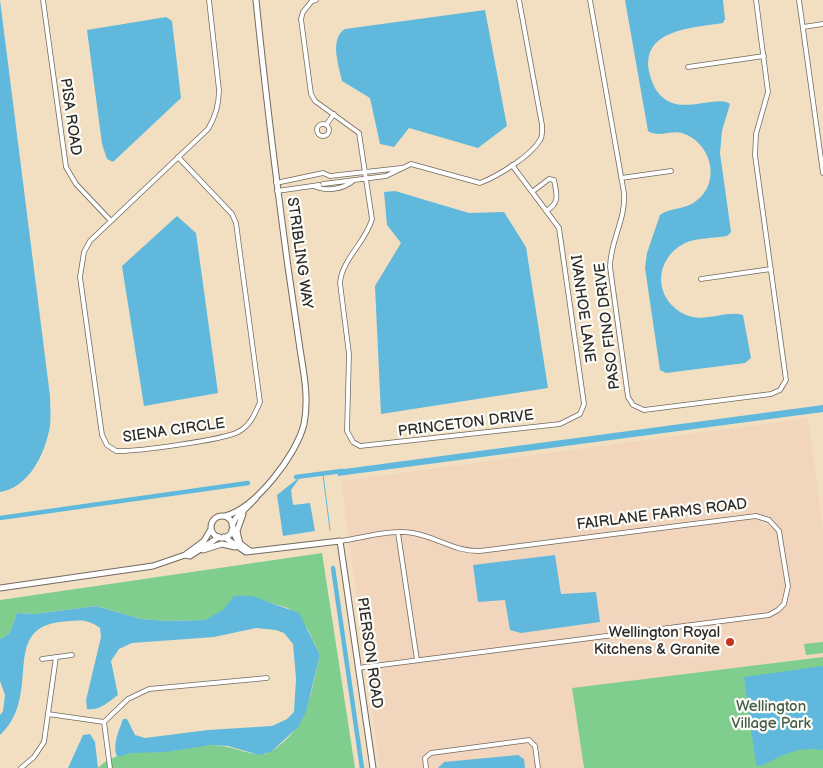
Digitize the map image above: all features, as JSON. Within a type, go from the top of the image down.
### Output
[{"type":"street","name":"PISA ROAD","points":[[43,0],[66,167],[76,184],[111,221]]},
{"type":"street","name":"SIENA CIRCLE","points":[[178,157],[232,214],[236,223],[260,402],[254,417],[239,432],[226,437],[123,451],[116,450],[107,445],[102,435],[80,277],[84,252],[90,241],[208,128],[216,116],[219,102],[209,0]]},
{"type":"street","name":"STRIBLING WAY","points":[[232,528],[244,510],[283,467],[292,454],[299,440],[306,410],[303,370],[276,183],[256,0]]},
{"type":"street","points":[[316,0],[312,0],[301,19],[311,94],[315,101],[359,132],[367,180]]},
{"type":"street","points":[[277,191],[367,180],[386,176],[411,164],[480,183],[512,165],[532,150],[542,138],[542,132],[519,0]]},
{"type":"street","name":"PASO FINO DRIVE","points":[[590,0],[621,178],[624,208],[611,253],[610,267],[628,397],[635,407],[647,410],[771,394],[782,388],[786,374],[754,148],[768,92],[756,0]]},
{"type":"street","points":[[799,0],[821,140],[823,174]]},
{"type":"street","points":[[803,27],[823,24]]},
{"type":"street","points":[[688,66],[764,56]]},
{"type":"street","points":[[326,125],[334,114]]},
{"type":"street","name":"IVANHOE LANE","points":[[512,165],[559,228],[584,404],[580,414]]},
{"type":"street","points":[[276,183],[323,173],[328,175],[401,168]]},
{"type":"street","points":[[621,178],[672,171]]},
{"type":"street","points":[[328,175],[329,189]]},
{"type":"street","points":[[532,192],[549,179],[554,180],[557,200],[554,206],[546,211]]},
{"type":"street","name":"PRINCETON DRIVE","points":[[367,180],[372,219],[370,228],[341,274],[340,283],[349,354],[347,430],[354,442],[360,446],[369,446],[560,424],[580,414]]},
{"type":"street","points":[[314,186],[329,189],[347,186],[354,181]]},
{"type":"street","points":[[701,279],[771,269]]},
{"type":"street","name":"STRIBLING WAY","points":[[225,516],[238,511],[257,495]]},
{"type":"street","points":[[0,588],[153,566],[222,544],[240,546],[237,527],[244,510]]},
{"type":"street","points":[[185,556],[204,541],[211,529],[213,519],[218,516],[225,516],[232,528],[222,537],[193,554]]},
{"type":"street","name":"FAIRLANE FARMS ROAD","points":[[222,537],[250,551],[398,533],[422,535],[458,550],[480,552],[756,516],[765,518],[780,531],[788,592],[784,604],[772,613],[358,668]]},
{"type":"street","name":"FAIRLANE FARMS ROAD","points":[[232,528],[240,546]]},
{"type":"street","points":[[211,529],[222,537]]},
{"type":"street","points":[[398,533],[417,660]]},
{"type":"street","name":"PIERSON ROAD","points":[[340,541],[373,768]]},
{"type":"street","points":[[42,659],[72,655]]},
{"type":"street","points":[[21,768],[34,757],[44,742],[56,657]]},
{"type":"street","points":[[104,722],[128,699],[149,688],[267,678]]},
{"type":"street","points":[[48,714],[104,722]]},
{"type":"street","points":[[104,722],[110,768]]},
{"type":"street","points":[[426,768],[425,758],[431,753],[529,740],[535,746],[538,768]]},
{"type":"shaded area","points":[[808,418],[823,528],[823,657],[572,688],[584,768],[380,768],[341,481]]},
{"type":"green space","points":[[322,553],[355,768],[98,768],[117,756],[133,753],[170,751],[212,745],[264,754],[279,746],[290,735],[304,715],[312,691],[320,655],[307,628],[288,608],[252,597],[205,620],[168,621],[141,619],[96,606],[35,614],[17,613],[12,629],[0,639],[0,600]]},
{"type":"green space","points":[[823,642],[823,653],[806,655],[804,644]]},
{"type":"green space","name":"Wellington Village Park","points":[[823,657],[823,768],[584,768],[572,688]]},
{"type":"water","points":[[0,0],[50,396],[50,416],[49,430],[42,454],[32,471],[18,485],[0,492]]},
{"type":"water","points":[[625,0],[723,0],[725,19],[723,23],[671,34],[660,40],[652,48],[648,60],[653,84],[666,100],[685,105],[719,101],[730,104],[722,131],[720,153],[731,232],[727,236],[685,243],[667,259],[661,279],[667,300],[686,315],[700,318],[729,314],[743,315],[751,358],[745,363],[666,373],[660,370],[645,268],[647,253],[660,215],[664,212],[692,204],[704,193],[709,184],[711,174],[710,163],[706,153],[692,138],[678,132],[656,134],[648,131]]},
{"type":"water","points":[[485,10],[507,126],[478,148],[409,128],[394,147],[380,144],[370,98],[342,81],[336,53],[337,39],[340,33],[345,29]]},
{"type":"water","points":[[166,17],[172,21],[181,98],[113,162],[107,159],[102,144],[87,30]]},
{"type":"water","points":[[395,191],[469,213],[504,212],[526,247],[548,388],[381,414],[375,286],[401,243],[387,225],[384,192]]},
{"type":"water","points":[[177,216],[196,233],[218,393],[144,406],[122,266]]},
{"type":"water","points":[[823,405],[823,412],[338,476],[337,470]]},
{"type":"water","points":[[301,476],[291,490],[293,505],[310,503],[315,531],[283,536],[277,495]]},
{"type":"water","points":[[555,555],[561,594],[596,592],[600,622],[521,633],[510,630],[505,600],[478,602],[473,565]]},
{"type":"water","points":[[234,596],[252,596],[299,613],[320,655],[306,712],[298,727],[271,752],[259,755],[228,746],[211,745],[166,752],[131,753],[117,757],[115,747],[123,719],[127,719],[135,735],[145,738],[208,730],[272,726],[287,719],[294,712],[296,679],[293,644],[284,633],[276,630],[256,628],[214,637],[132,643],[119,649],[111,661],[118,695],[96,709],[87,709],[86,700],[101,637],[100,628],[90,622],[80,620],[59,622],[41,628],[31,638],[26,651],[19,702],[12,719],[0,735],[0,715],[3,711],[5,695],[0,681],[0,639],[12,629],[17,613],[35,614],[96,606],[141,619],[168,621],[205,620],[223,610]]},
{"type":"water","points":[[823,666],[823,750],[798,750],[761,766],[756,765],[744,677]]},
{"type":"water","points":[[90,734],[95,742],[98,768],[68,768],[83,735]]},
{"type":"water","points":[[518,755],[524,759],[525,768],[438,768],[444,762]]},
{"type":"waterway","points":[[296,477],[342,471]]},
{"type":"waterway","points":[[323,474],[330,530]]},
{"type":"waterway","points":[[0,518],[248,483]]},
{"type":"waterway","points":[[333,568],[362,768]]},
{"type":"place","name":"Wellington Royal Kitchens & Granite","points":[[730,642]]}]
